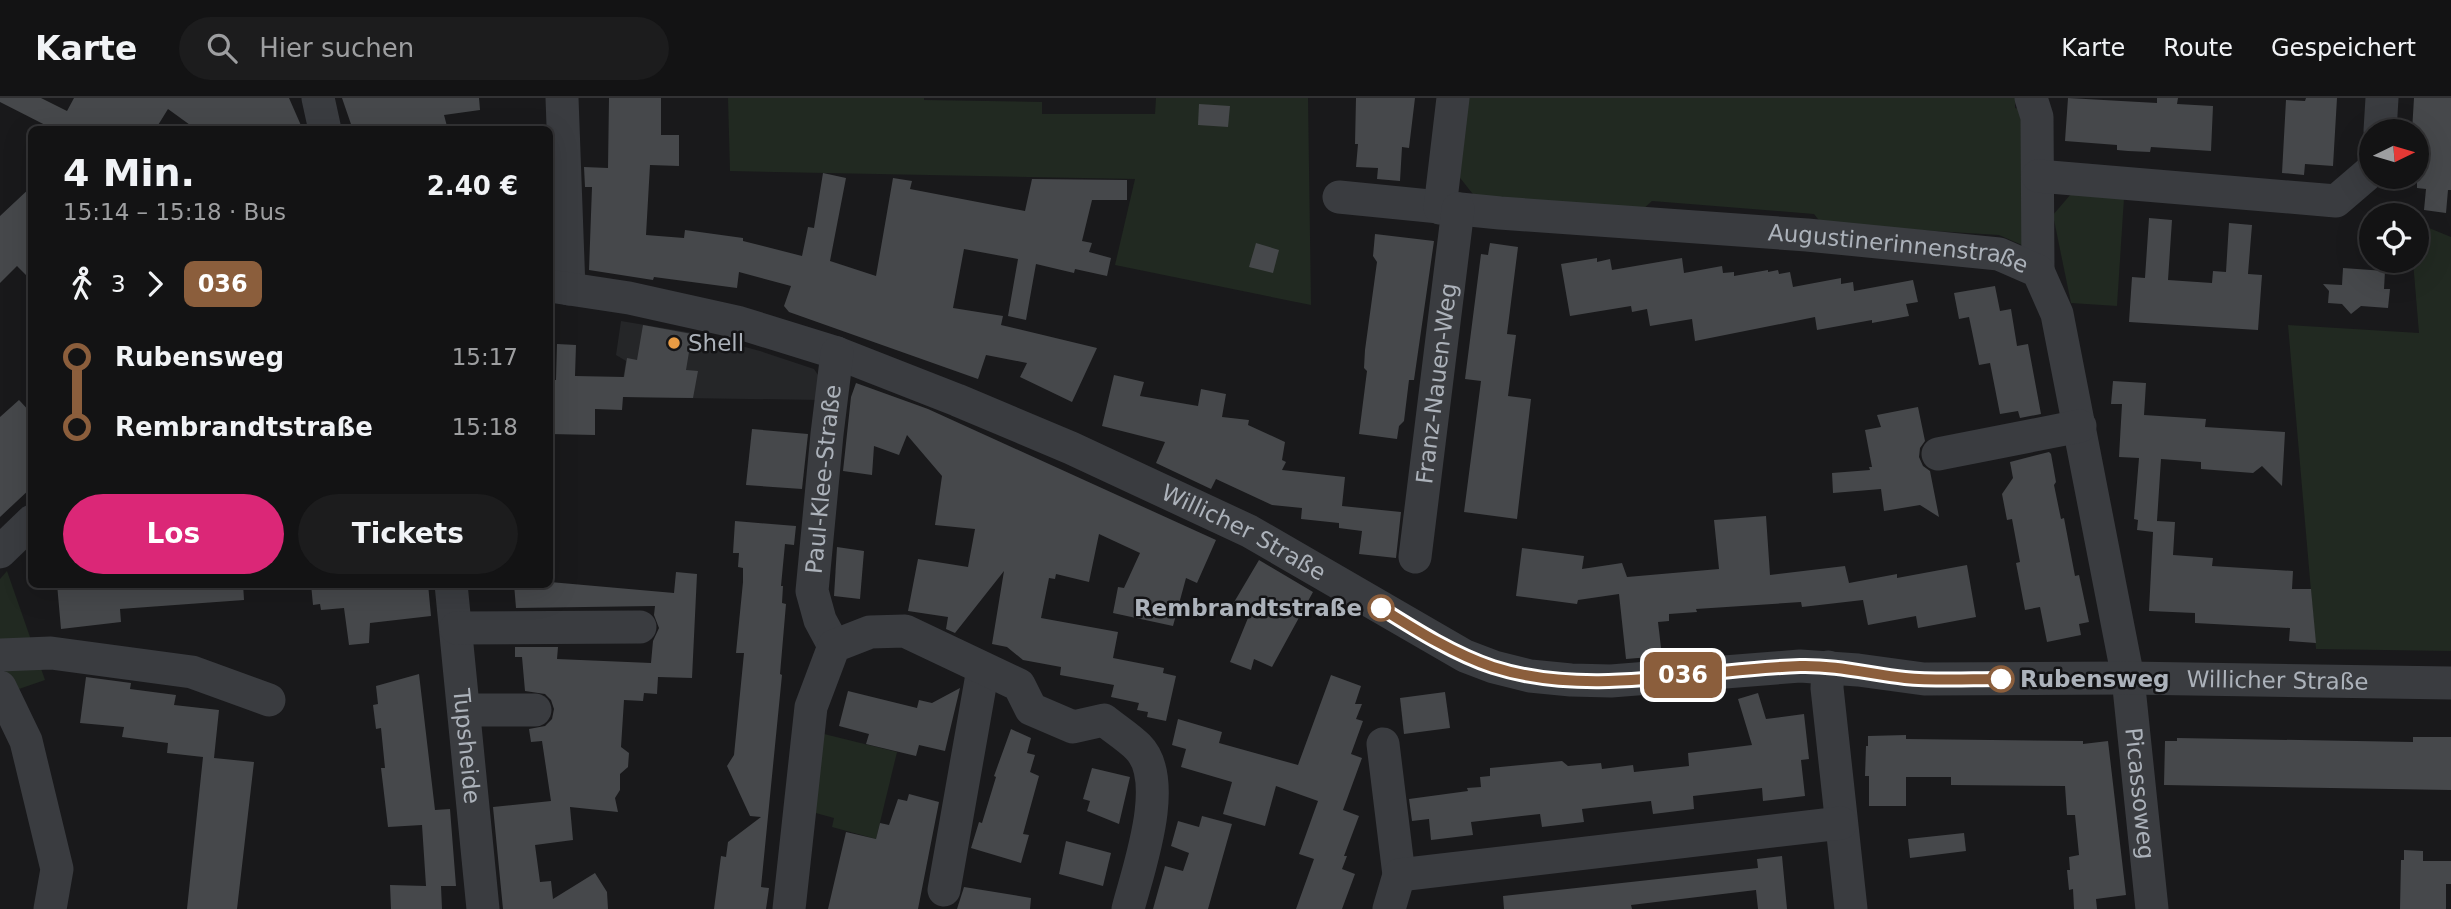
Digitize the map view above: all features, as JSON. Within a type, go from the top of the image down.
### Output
[{"type":"street","points":[[318,98],[324,126]]},
{"type":"street","points":[[559,288],[562,98]]},
{"type":"street","name":"Franz-Nauen-Weg","points":[[1415,557],[1449,209],[1453,98]]},
{"type":"street","points":[[2031,98],[2037,117],[2038,271]]},
{"type":"street","points":[[2381,119],[2382,98]]},
{"type":"street","points":[[2038,176],[2336,201],[2359,181]]},
{"type":"street","name":"Augustinerinnenstraße","points":[[1339,197],[1449,209],[1807,235],[1999,254],[2038,271],[2057,314],[2128,678]]},
{"type":"street","name":"Willicher Straße","points":[[559,288],[629,298],[707,315],[837,352],[1070,448],[1249,531],[1465,656],[1530,676],[1611,681],[1800,666],[1924,679],[2128,678],[2451,683]]},
{"type":"street","name":"Paul-Klee-Straße","points":[[834,646],[820,620],[812,591],[837,352]]},
{"type":"street","points":[[1938,454],[2080,426]]},
{"type":"street","points":[[0,552],[28,525]]},
{"type":"street","name":"Tupsheide","points":[[451,588],[483,909]]},
{"type":"street","points":[[456,628],[640,627]]},
{"type":"street","points":[[789,909],[811,708],[834,646],[870,632],[905,632],[1019,685],[1031,709],[1073,727],[1104,720],[1140,748],[1151,774],[1152,816],[1128,909]]},
{"type":"street","points":[[0,655],[51,653],[192,672],[269,700]]},
{"type":"street","points":[[1828,667],[1827,688],[1851,909]]},
{"type":"street","points":[[944,890],[983,669]]},
{"type":"street","name":"Picassoweg","points":[[2128,678],[2152,909]]},
{"type":"street","points":[[0,687],[26,741],[57,869],[50,909]]},
{"type":"street","points":[[464,710],[535,710]]},
{"type":"street","points":[[1383,744],[1399,875],[1389,909]]},
{"type":"street","points":[[1399,875],[1841,823]]},
{"type":"shaded area","points":[[728,98],[924,98],[1042,102],[1042,114],[1155,114],[1156,98],[1308,98],[1311,305],[1115,265],[1135,179],[730,171]]},
{"type":"shaded area","points":[[1466,98],[2015,98],[2015,108],[2030,110],[2031,249],[1999,235],[1822,224],[1814,214],[1652,201],[1641,211],[1476,198],[1457,174]]},
{"type":"shaded area","points":[[2071,194],[2124,198],[2117,306],[2071,303],[2053,215]]},
{"type":"shaded area","points":[[2429,228],[2451,237],[2451,651],[2316,649],[2288,325],[2419,333],[2414,273],[2429,273]]},
{"type":"shaded area","points":[[621,321],[693,333],[814,369],[824,384],[822,400],[620,397],[626,361],[616,355]]},
{"type":"shaded area","points":[[7,571],[45,680],[16,690],[0,662],[0,579]]},
{"type":"shaded area","points":[[820,733],[897,752],[876,839],[832,827],[834,818],[812,812]]},
{"type":"building","points":[[0,98],[41,98],[67,111],[74,98],[289,98],[301,126],[191,126],[168,109],[157,126],[47,126],[0,102]]},
{"type":"building","points":[[342,98],[479,98],[480,110],[444,115],[447,126],[352,126]]},
{"type":"building","points":[[609,98],[661,98],[661,135],[679,135],[679,166],[650,165],[646,235],[684,238],[685,230],[743,238],[743,241],[802,256],[808,227],[814,228],[823,173],[846,178],[830,261],[876,276],[893,178],[912,181],[910,189],[1025,211],[1032,179],[1127,180],[1127,200],[1092,200],[1082,241],[1092,243],[1089,252],[1111,258],[1107,276],[1075,269],[1074,273],[1036,264],[1026,320],[1008,316],[1018,259],[964,249],[953,308],[1003,316],[1001,325],[1097,348],[1072,402],[1020,377],[1027,363],[986,355],[978,379],[789,312],[784,306],[791,286],[739,272],[737,288],[654,277],[653,280],[589,270],[592,187],[585,187],[584,167],[608,168]]},
{"type":"building","points":[[1356,98],[1415,98],[1409,148],[1402,147],[1400,181],[1377,179],[1378,168],[1356,167]]},
{"type":"building","points":[[2068,98],[2157,103],[2157,98],[2178,98],[2177,104],[2213,106],[2211,151],[2151,147],[2150,152],[2128,151],[2117,150],[2117,145],[2065,141]]},
{"type":"building","points":[[2306,98],[2337,98],[2333,166],[2305,164],[2304,175],[2282,173],[2286,100],[2305,101]]},
{"type":"building","points":[[2414,98],[2451,98],[2451,190],[2448,190],[2446,213],[2429,211],[2429,203],[2425,203],[2426,189],[2429,189],[2429,119],[2413,119]]},
{"type":"building","points":[[1199,104],[1230,106],[1228,127],[1198,125]]},
{"type":"building","points":[[28,190],[28,277],[17,266],[0,283],[0,216]]},
{"type":"building","points":[[2149,218],[2172,220],[2168,280],[2212,283],[2213,271],[2226,272],[2229,223],[2252,225],[2248,274],[2262,275],[2258,330],[2129,322],[2132,277],[2145,278]]},
{"type":"building","points":[[1375,234],[1434,241],[1414,380],[1409,380],[1404,421],[1399,426],[1397,439],[1359,434],[1367,371],[1364,368],[1365,350],[1377,262],[1373,256]]},
{"type":"building","points":[[1256,243],[1279,250],[1273,273],[1249,267]]},
{"type":"building","points":[[1490,243],[1518,247],[1507,334],[1516,335],[1508,396],[1531,399],[1517,519],[1464,512],[1481,381],[1465,379],[1481,254],[1488,255]]},
{"type":"building","points":[[1597,258],[1597,262],[1610,259],[1612,270],[1682,258],[1684,273],[1722,266],[1723,273],[1734,272],[1734,276],[1778,270],[1779,274],[1790,272],[1793,287],[1841,278],[1841,284],[1853,282],[1854,291],[1913,280],[1918,302],[1906,304],[1909,316],[1872,323],[1872,320],[1817,330],[1815,317],[1695,341],[1692,319],[1650,326],[1647,309],[1632,312],[1631,306],[1570,316],[1561,264]]},
{"type":"building","points":[[2343,268],[2359,269],[2359,273],[2385,273],[2384,289],[2390,289],[2388,308],[2361,306],[2351,314],[2342,304],[2328,303],[2329,291],[2323,284],[2342,285]]},
{"type":"building","points":[[1995,286],[2000,311],[2011,309],[2017,346],[2028,344],[2041,414],[2020,418],[2018,411],[2000,414],[1990,363],[1979,365],[1969,317],[1959,319],[1954,293]]},
{"type":"building","points":[[643,325],[692,334],[686,370],[698,371],[693,398],[623,397],[622,410],[595,409],[595,435],[553,434],[553,380],[556,380],[557,344],[576,345],[575,376],[624,377],[627,358],[637,360]]},
{"type":"building","points":[[1114,375],[1144,382],[1140,396],[1198,406],[1201,389],[1226,394],[1222,417],[1249,420],[1248,425],[1285,442],[1282,460],[1286,462],[1282,470],[1345,477],[1342,506],[1401,512],[1396,558],[1359,554],[1362,531],[1339,528],[1339,523],[1301,519],[1302,508],[1272,505],[1216,479],[1211,489],[1156,463],[1165,442],[1102,426]]},
{"type":"building","points":[[2113,381],[2146,383],[2144,415],[2206,419],[2205,427],[2285,432],[2282,486],[2262,466],[2253,473],[2201,469],[2201,462],[2161,459],[2157,521],[2175,522],[2173,555],[2213,558],[2212,566],[2293,571],[2292,589],[2311,589],[2316,643],[2289,641],[2290,628],[2195,623],[2195,613],[2149,611],[2153,532],[2137,530],[2138,520],[2134,519],[2139,458],[2119,457],[2122,404],[2111,404]]},
{"type":"building","points":[[856,383],[928,409],[1216,540],[1197,583],[1186,578],[1173,626],[1113,613],[1118,587],[1124,588],[1140,553],[1099,534],[1089,582],[1056,574],[1055,579],[1049,578],[1041,618],[1118,632],[1113,658],[1164,668],[1163,673],[1176,676],[1166,721],[1147,717],[1148,712],[1137,710],[1139,703],[1111,697],[1114,685],[1060,675],[1061,667],[1023,660],[1007,647],[992,644],[1004,571],[955,633],[946,629],[948,617],[908,611],[918,559],[968,567],[975,529],[935,525],[942,476],[907,435],[899,455],[874,446],[872,475],[843,471],[851,397]]},
{"type":"building","points":[[19,400],[28,410],[28,491],[0,517],[0,417]]},
{"type":"building","points":[[1918,407],[1925,441],[1920,448],[1919,457],[1923,466],[1930,471],[1939,517],[1920,505],[1884,511],[1881,489],[1833,493],[1832,473],[1870,470],[1869,467],[1872,467],[1865,430],[1881,427],[1877,415]]},
{"type":"building","points":[[752,429],[808,434],[802,489],[746,485]]},
{"type":"building","points":[[2049,452],[2061,519],[2064,518],[2075,576],[2079,575],[2089,622],[2079,624],[2081,635],[2047,642],[2040,607],[2025,610],[2016,563],[2020,562],[2012,519],[2007,520],[2002,494],[2013,478],[2010,462]]},
{"type":"building","points":[[1766,516],[1770,575],[1845,566],[1849,583],[1897,574],[1897,578],[1967,565],[1976,617],[1918,628],[1916,616],[1868,625],[1863,600],[1802,607],[1801,602],[1696,609],[1697,612],[1669,614],[1669,621],[1658,622],[1662,656],[1626,659],[1619,594],[1578,600],[1577,604],[1516,596],[1522,548],[1584,556],[1582,569],[1622,563],[1627,577],[1719,569],[1714,520]]},
{"type":"building","points":[[735,521],[796,526],[794,545],[785,544],[781,586],[782,603],[786,604],[782,675],[761,887],[769,888],[766,909],[714,909],[721,856],[726,857],[728,842],[761,817],[750,816],[727,766],[734,755],[744,653],[736,653],[743,568],[738,567],[739,553],[733,553]]},
{"type":"building","points":[[837,547],[864,551],[860,599],[834,596]]},
{"type":"building","points":[[1259,560],[1313,592],[1272,667],[1254,659],[1251,670],[1230,662],[1248,618],[1230,609]]},
{"type":"building","points":[[676,572],[697,574],[692,678],[658,677],[657,694],[644,693],[643,701],[624,700],[621,747],[629,753],[628,767],[620,774],[620,790],[615,798],[618,812],[570,807],[573,840],[535,845],[540,882],[551,881],[553,899],[595,873],[607,892],[608,909],[503,909],[493,807],[551,801],[542,741],[531,742],[529,729],[545,726],[552,719],[554,709],[545,694],[525,691],[522,657],[515,657],[515,647],[558,647],[557,659],[651,663],[653,641],[659,628],[654,615],[655,606],[516,608],[514,588],[553,588],[553,582],[674,593]]},
{"type":"building","points":[[57,588],[243,588],[244,600],[120,609],[121,622],[61,629]]},
{"type":"building","points":[[311,588],[428,588],[431,616],[370,623],[369,643],[349,645],[344,608],[321,610],[320,604],[313,605]]},
{"type":"building","points":[[419,674],[435,810],[450,809],[456,886],[441,886],[442,909],[391,909],[390,885],[426,886],[422,825],[388,827],[381,768],[385,768],[381,728],[376,729],[373,705],[378,704],[376,686]]},
{"type":"building","points":[[1331,675],[1361,686],[1355,704],[1362,704],[1356,719],[1363,721],[1351,754],[1362,758],[1343,810],[1359,816],[1342,869],[1355,874],[1342,909],[1296,909],[1314,859],[1299,854],[1318,801],[1276,786],[1265,826],[1223,814],[1232,782],[1181,767],[1186,749],[1172,745],[1178,719],[1222,732],[1219,743],[1298,765]]},
{"type":"building","points":[[86,677],[131,683],[130,689],[176,695],[174,705],[219,710],[214,758],[254,762],[237,909],[187,909],[203,757],[167,753],[168,743],[122,737],[124,727],[80,723]]},
{"type":"building","points":[[960,688],[945,751],[919,745],[916,756],[866,744],[869,734],[839,726],[848,691],[917,708],[919,700],[932,703]]},
{"type":"building","points":[[1445,692],[1450,728],[1404,734],[1400,698]]},
{"type":"building","points":[[1758,693],[1766,719],[1804,714],[1809,759],[1801,760],[1805,796],[1763,801],[1762,788],[1693,796],[1694,809],[1653,814],[1651,801],[1582,809],[1584,822],[1542,827],[1540,814],[1471,822],[1473,835],[1431,840],[1429,819],[1412,821],[1409,799],[1481,787],[1480,777],[1490,776],[1490,768],[1562,761],[1568,766],[1601,763],[1602,769],[1633,765],[1634,772],[1689,766],[1688,753],[1752,745],[1738,699]]},
{"type":"building","points":[[1011,729],[1031,738],[1027,753],[1035,755],[1030,772],[1039,776],[1023,834],[1029,835],[1021,863],[971,848],[979,822],[982,823],[996,777],[994,776]]},
{"type":"building","points":[[1906,735],[1906,739],[2083,741],[2083,744],[2108,741],[2126,895],[2096,899],[2097,909],[2074,909],[2073,889],[2069,890],[2067,870],[2070,870],[2069,857],[2079,855],[2075,815],[2067,815],[2065,786],[1951,785],[1951,777],[1906,777],[1906,806],[1869,806],[1869,776],[1865,776],[1868,736]]},
{"type":"building","points":[[2413,737],[2451,737],[2451,790],[2164,785],[2165,741],[2177,741],[2177,738],[2413,742]]},
{"type":"building","points":[[1092,768],[1130,777],[1119,824],[1087,811],[1090,801],[1083,799]]},
{"type":"building","points":[[909,794],[939,802],[918,909],[828,909],[846,832],[876,839],[880,823],[889,825],[898,799],[907,801]]},
{"type":"building","points":[[1202,816],[1232,824],[1208,909],[1153,909],[1165,866],[1183,871],[1189,853],[1171,846],[1178,821],[1199,827]]},
{"type":"building","points":[[1964,833],[1966,851],[1910,858],[1908,839]]},
{"type":"building","points":[[1066,841],[1111,853],[1103,886],[1059,874]]},
{"type":"building","points":[[2404,850],[2423,851],[2423,861],[2451,861],[2451,884],[2446,884],[2446,909],[2400,909],[2401,860],[2404,860]]},
{"type":"building","points":[[1782,856],[1787,909],[1758,909],[1756,890],[1631,905],[1632,909],[1504,909],[1503,896],[1758,868],[1757,859]]},
{"type":"building","points":[[964,887],[1031,898],[1030,909],[957,909]]},
{"type":"bus line","name":"036","points":[[1381,608],[1465,656],[1530,676],[1611,681],[1800,666],[1858,670],[1908,678],[2001,679]]},
{"type":"place","name":"Shell","points":[[674,343]]},
{"type":"place","name":"Rembrandtstraße","points":[[1381,608]]},
{"type":"place","name":"Rubensweg","points":[[2001,679]]}]
